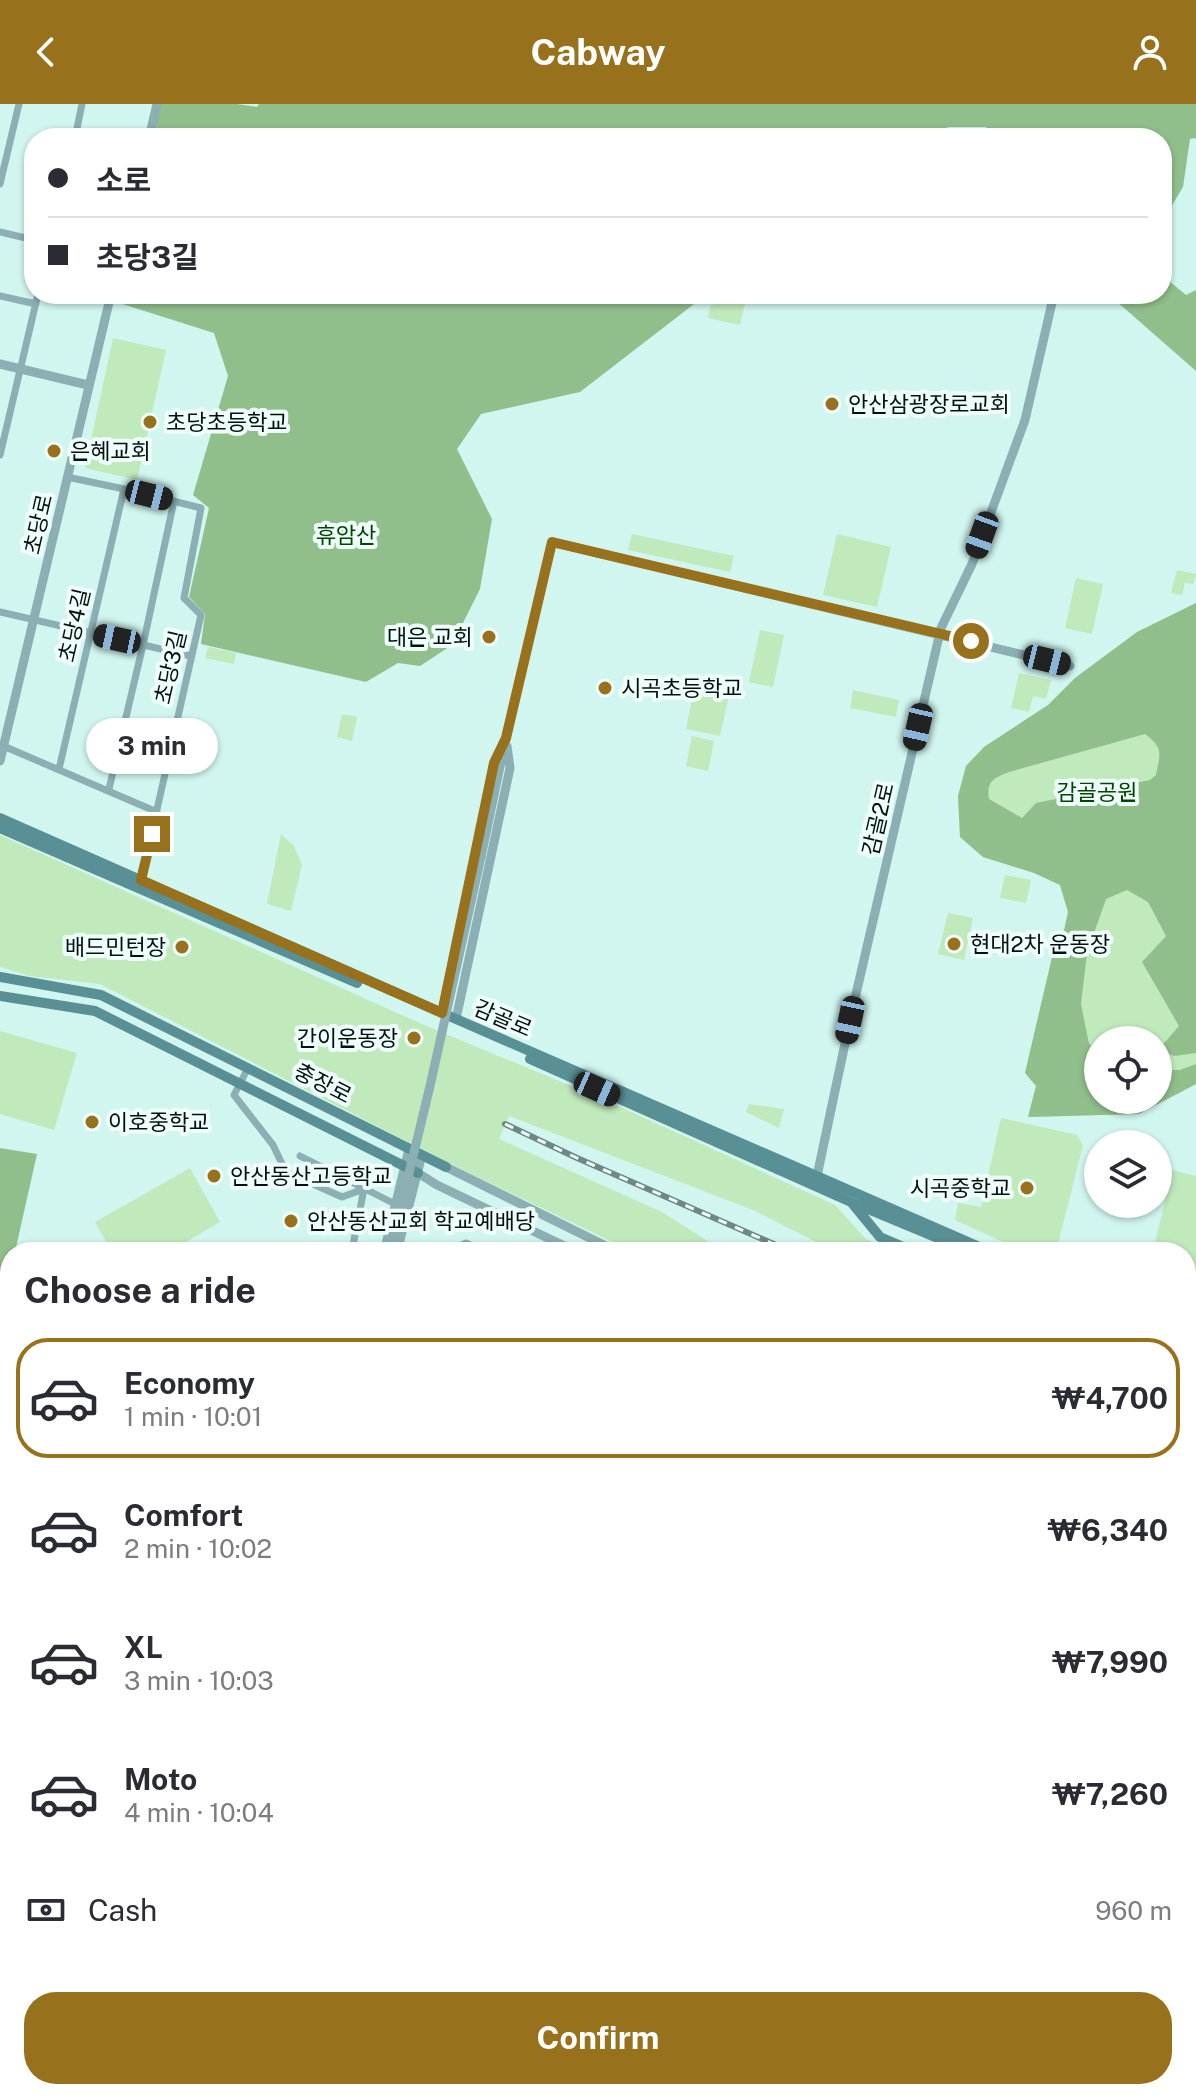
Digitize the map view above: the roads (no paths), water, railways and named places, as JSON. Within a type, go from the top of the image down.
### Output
[{"type":"main road","name":"감골로","points":[[0,818],[441,1016]]},
{"type":"main road","name":"감골로","points":[[0,828],[968,1242]]},
{"type":"main road","name":"충장로","points":[[0,977],[101,995],[446,1167]]},
{"type":"main road","name":"충장로","points":[[0,996],[95,1011],[418,1173]]},
{"type":"main road","name":"감골로","points":[[455,1022],[851,1202],[947,1242]]},
{"type":"main road","points":[[851,1202],[880,1237],[892,1242]]},
{"type":"street","points":[[0,184],[19,104]]},
{"type":"street","points":[[77,128],[82,104]]},
{"type":"street","points":[[151,128],[157,104]]},
{"type":"street","points":[[0,232],[24,238]]},
{"type":"street","points":[[0,296],[24,301]]},
{"type":"street","points":[[0,455],[2,433],[36,304]]},
{"type":"street","name":"초당로","points":[[0,761],[108,304]]},
{"type":"street","name":"감골2로","points":[[817,1176],[940,634],[972,564],[1025,420],[1052,304]]},
{"type":"street","points":[[0,364],[88,385]]},
{"type":"street","name":"초당3길","points":[[67,477],[201,508],[184,598],[201,615],[141,880]]},
{"type":"street","name":"초당4길","points":[[59,769],[124,489]]},
{"type":"street","points":[[109,789],[174,501]]},
{"type":"street","points":[[392,1242],[552,542],[1070,666]]},
{"type":"street","points":[[0,612],[191,656]]},
{"type":"street","points":[[441,1016],[494,763],[506,738]]},
{"type":"street","points":[[455,1022],[510,768],[506,738]]},
{"type":"street","points":[[2,745],[157,812]]},
{"type":"street","points":[[248,1068],[234,1095],[273,1145],[286,1172],[342,1197],[364,1189]]},
{"type":"street","points":[[386,1242],[409,1149]]},
{"type":"street","points":[[400,1242],[422,1155]]},
{"type":"street","points":[[300,1156],[395,1204]]},
{"type":"street","name":"충장로","points":[[446,1167],[598,1242]]},
{"type":"street","name":"충장로","points":[[418,1173],[556,1242]]},
{"type":"street","points":[[354,1242],[364,1189]]},
{"type":"railway","points":[[505,1124],[769,1242]]},
{"type":"place","name":"안산삼광장로교회","points":[[832,404]]},
{"type":"place","name":"초당초등학교","points":[[150,422]]},
{"type":"place","name":"은혜교회","points":[[54,451]]},
{"type":"place","name":"대은 교회","points":[[489,637]]},
{"type":"place","name":"시곡초등학교","points":[[605,688]]},
{"type":"place","name":"현대2차 운동장","points":[[954,944]]},
{"type":"place","name":"배드민턴장","points":[[182,947]]},
{"type":"place","name":"간이운동장","points":[[414,1038]]},
{"type":"place","name":"이호중학교","points":[[92,1122]]},
{"type":"place","name":"안산동산고등학교","points":[[214,1176]]},
{"type":"place","name":"시곡중학교","points":[[1027,1188]]},
{"type":"place","name":"안산동산교회 학교예배당","points":[[291,1221]]},
{"type":"park label","name":"휴암산","points":[[346,535]]},
{"type":"park label","name":"감골공원","points":[[1097,792]]}]
